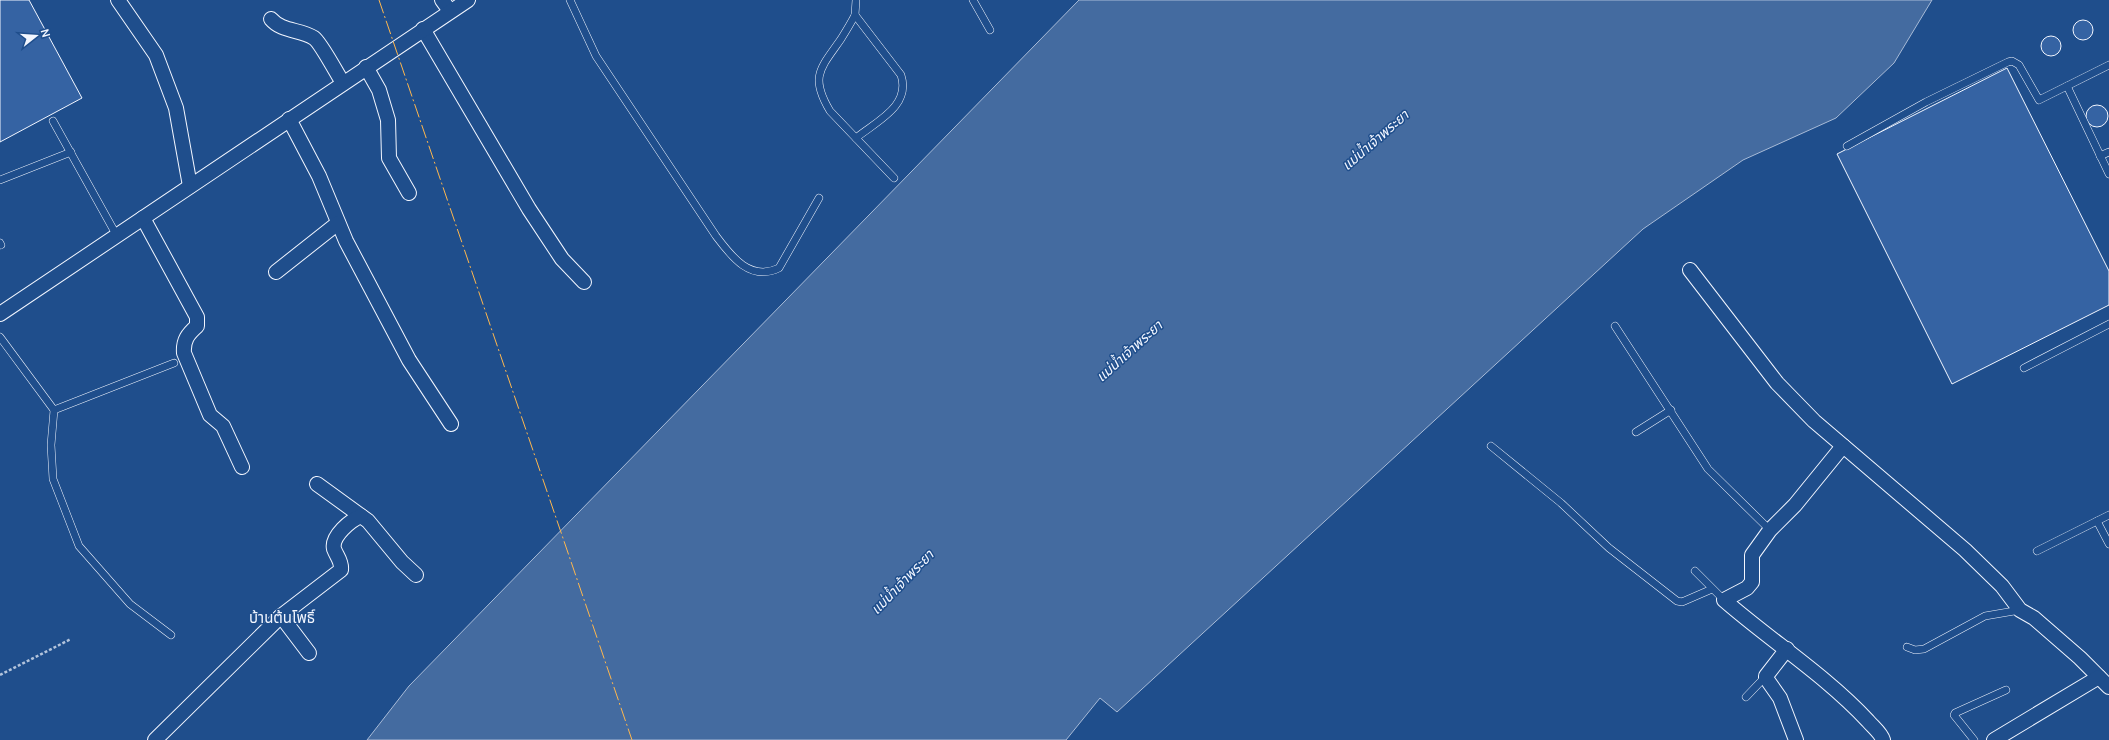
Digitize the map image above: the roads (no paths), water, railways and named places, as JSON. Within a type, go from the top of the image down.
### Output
[{"type":"street","points":[[118,0],[156,56],[176,108],[190,186]]},
{"type":"street","points":[[0,314],[423,29],[446,6],[468,0]]},
{"type":"street","points":[[271,19],[282,27],[304,33],[315,39],[343,83]]},
{"type":"street","points":[[423,29],[529,209],[562,259],[584,282]]},
{"type":"street","points":[[366,67],[379,90],[388,120],[389,158],[409,192]]},
{"type":"street","points":[[289,119],[319,176],[346,241],[409,360],[451,424]]},
{"type":"street","points":[[143,218],[197,317],[197,326],[187,335],[183,344],[184,353],[210,415],[222,426],[242,467]]},
{"type":"street","points":[[276,272],[338,222]]},
{"type":"street","points":[[1690,270],[1777,384],[1843,446],[1965,550],[2002,586],[2020,610],[2046,629],[2109,687]]},
{"type":"street","points":[[1843,446],[1795,505],[1770,530],[1752,555],[1752,582],[1746,588],[1724,600],[1754,626],[1787,649],[1854,706],[1883,740]]},
{"type":"street","points":[[317,484],[368,520],[402,562],[416,575]]},
{"type":"street","points":[[155,740],[281,616],[341,570],[342,564],[334,549],[335,541],[341,531],[356,518],[361,516]]},
{"type":"street","points":[[281,616],[309,653]]},
{"type":"street","points":[[1787,649],[1766,676],[1767,682],[1780,698],[1796,740]]},
{"type":"street","points":[[1994,740],[2099,677]]},
{"type":"lane","points":[[570,0],[596,56],[716,236],[729,254],[744,267],[770,272],[779,268],[819,198]]},
{"type":"lane","points":[[856,0],[855,15],[841,39],[829,54],[821,69],[819,84],[822,98],[830,111],[894,178]]},
{"type":"lane","points":[[973,0],[990,30]]},
{"type":"lane","points":[[855,15],[901,75],[904,84],[903,95],[897,106],[856,138]]},
{"type":"lane","points":[[1847,146],[1926,102],[2008,62],[2012,61],[2019,65],[2039,100],[2109,65]]},
{"type":"lane","points":[[2067,86],[2109,174]]},
{"type":"lane","points":[[53,121],[117,236]]},
{"type":"lane","points":[[0,180],[70,152]]},
{"type":"lane","points":[[2100,156],[2109,152]]},
{"type":"lane","points":[[2024,368],[2109,324]]},
{"type":"lane","points":[[1615,326],[1708,469],[1770,530]]},
{"type":"lane","points":[[0,337],[54,410],[51,445],[53,478],[79,546],[130,604],[171,635]]},
{"type":"lane","points":[[54,410],[174,363]]},
{"type":"lane","points":[[1636,432],[1671,410]]},
{"type":"lane","points":[[1491,446],[1561,503],[1609,548],[1677,601],[1682,602],[1712,589]]},
{"type":"lane","points":[[2037,550],[2109,515]]},
{"type":"lane","points":[[2097,521],[2109,544]]},
{"type":"lane","points":[[1695,571],[1724,600]]},
{"type":"lane","points":[[1907,647],[1915,650],[1924,649],[1985,616],[2020,610]]},
{"type":"lane","points":[[1746,696],[1766,676]]},
{"type":"lane","points":[[1974,740],[1955,713],[2006,690]]},
{"type":"water","name":"แม่น้ำเจ้าพระยา","points":[[1079,0],[1932,0],[1894,63],[1836,118],[1743,160],[1643,229],[1117,712],[1100,698],[1066,740],[367,740],[409,686]]},
{"type":"district","name":"บ้านต้นโพธิ์","points":[[282,618]]}]
